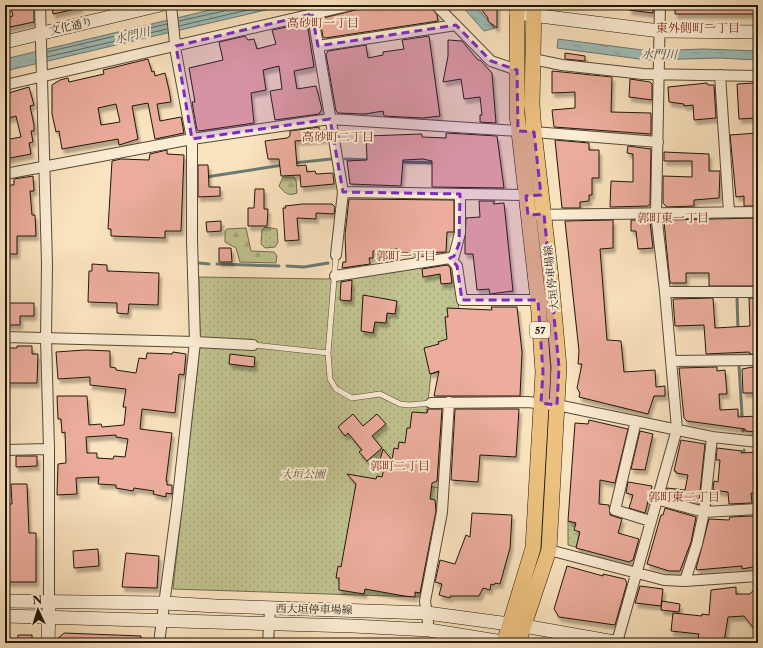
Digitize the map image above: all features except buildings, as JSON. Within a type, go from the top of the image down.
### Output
[{"type":"main road","name":"文化通り","points":[[5,42],[41,40],[160,5]]},
{"type":"main road","points":[[516,9],[534,10],[660,37],[758,32]]},
{"type":"main road","name":"大垣停車場線","points":[[516,9],[518,131],[538,300],[543,372],[533,548],[518,625]]},
{"type":"main road","name":"大垣停車場線","points":[[509,643],[549,550],[559,367],[532,104],[534,10]]},
{"type":"main road","name":"西大垣停車場線","points":[[5,601],[50,603],[164,603],[427,613],[518,625],[620,643]]},
{"type":"main road","points":[[48,643],[50,603]]},
{"type":"main road","name":"西大垣停車場線","points":[[5,616],[354,626],[429,630],[509,643]]},
{"type":"street","points":[[40,5],[43,167],[47,264],[46,338],[50,449],[50,603]]},
{"type":"street","points":[[5,85],[42,71],[176,46],[312,9],[352,5]]},
{"type":"street","points":[[436,5],[491,61],[517,70]]},
{"type":"street","points":[[617,642],[676,429],[665,292],[656,213],[660,5]]},
{"type":"street","points":[[312,9],[343,192],[336,255]]},
{"type":"street","points":[[158,643],[184,451],[195,342],[192,240],[192,139],[171,10]]},
{"type":"street","points":[[318,46],[456,24]]},
{"type":"street","points":[[533,59],[562,65],[659,74],[758,76]]},
{"type":"street","points":[[720,75],[729,212]]},
{"type":"street","points":[[5,174],[192,139],[330,119],[534,132],[658,142]]},
{"type":"street","points":[[343,192],[526,196],[541,194]]},
{"type":"street","points":[[335,276],[450,258],[454,256],[458,244],[460,194]]},
{"type":"street","points":[[528,215],[758,212]]},
{"type":"street","points":[[450,258],[457,266],[462,300],[538,300]]},
{"type":"street","points":[[665,292],[758,292]]},
{"type":"street","points":[[5,337],[253,345]]},
{"type":"street","points":[[671,361],[758,360]]},
{"type":"street","points":[[429,630],[425,601],[442,512],[450,402]]},
{"type":"street","points":[[431,404],[450,402],[541,403],[712,437],[758,442]]},
{"type":"street","points":[[636,421],[615,510],[650,521]]},
{"type":"street","points":[[685,581],[697,544],[704,512],[712,437]]},
{"type":"street","points":[[5,450],[50,449]]},
{"type":"street","points":[[656,499],[704,512],[758,509]]},
{"type":"street","points":[[549,550],[636,574],[664,580],[685,581],[758,576]]},
{"type":"street","points":[[268,643],[270,608]]},
{"type":"lane","points":[[336,255],[328,353],[330,379],[336,389],[352,398],[380,394],[400,404],[431,404]]},
{"type":"lane","points":[[253,345],[328,353]]},
{"type":"highlighted area","points":[[312,14],[318,46],[456,25],[491,61],[517,70],[518,131],[534,132],[541,195],[526,196],[528,215],[544,214],[559,367],[557,405],[541,403],[543,372],[538,300],[462,300],[457,266],[450,258],[454,256],[459,244],[460,194],[343,192],[330,119],[192,139],[176,46]]},
{"type":"green space","points":[[283,177],[294,177],[296,180],[297,193],[289,194],[279,186]]},
{"type":"green space","points":[[265,227],[277,229],[278,242],[275,247],[265,248],[261,244],[262,230]]},
{"type":"green space","points":[[246,228],[251,251],[274,252],[277,256],[276,263],[240,262],[236,248],[225,242],[225,231],[227,229]]},
{"type":"green space","name":"大垣公園","points":[[448,261],[456,274],[461,337],[471,365],[431,374],[419,484],[439,488],[437,514],[420,597],[173,589],[200,345],[199,277],[327,279]]},
{"type":"green space","points":[[568,521],[582,525],[576,547],[568,545]]},
{"type":"water","name":"水門川","points":[[231,5],[287,5],[5,71],[5,59]]},
{"type":"water","points":[[461,5],[474,5],[495,28],[484,31]]},
{"type":"water","name":"水門川","points":[[558,39],[650,51],[703,49],[758,51],[758,60],[719,58],[647,60],[557,48]]},
{"type":"waterway","points":[[294,163],[331,159]]},
{"type":"waterway","points":[[345,159],[371,160]]},
{"type":"waterway","points":[[400,162],[435,163]]},
{"type":"waterway","points":[[206,177],[283,165]]},
{"type":"waterway","points":[[199,263],[209,264]]},
{"type":"waterway","points":[[287,266],[304,267],[328,263]]},
{"type":"waterway","points":[[217,264],[279,266]]},
{"type":"waterway","points":[[737,297],[738,330]]},
{"type":"waterway","points":[[739,366],[743,431]]},
{"type":"waterway","points":[[744,450],[744,457]]},
{"type":"district","name":"高砂町一丁目","points":[[323,22]]},
{"type":"district","name":"東外側町一丁目","points":[[698,27]]},
{"type":"district","name":"高砂町二丁目","points":[[338,136]]},
{"type":"district","name":"郭町東一丁目","points":[[673,217]]},
{"type":"district","name":"郭町一丁目","points":[[406,255]]},
{"type":"district","name":"郭町二丁目","points":[[400,465]]},
{"type":"district","name":"郭町東二丁目","points":[[684,496]]}]
